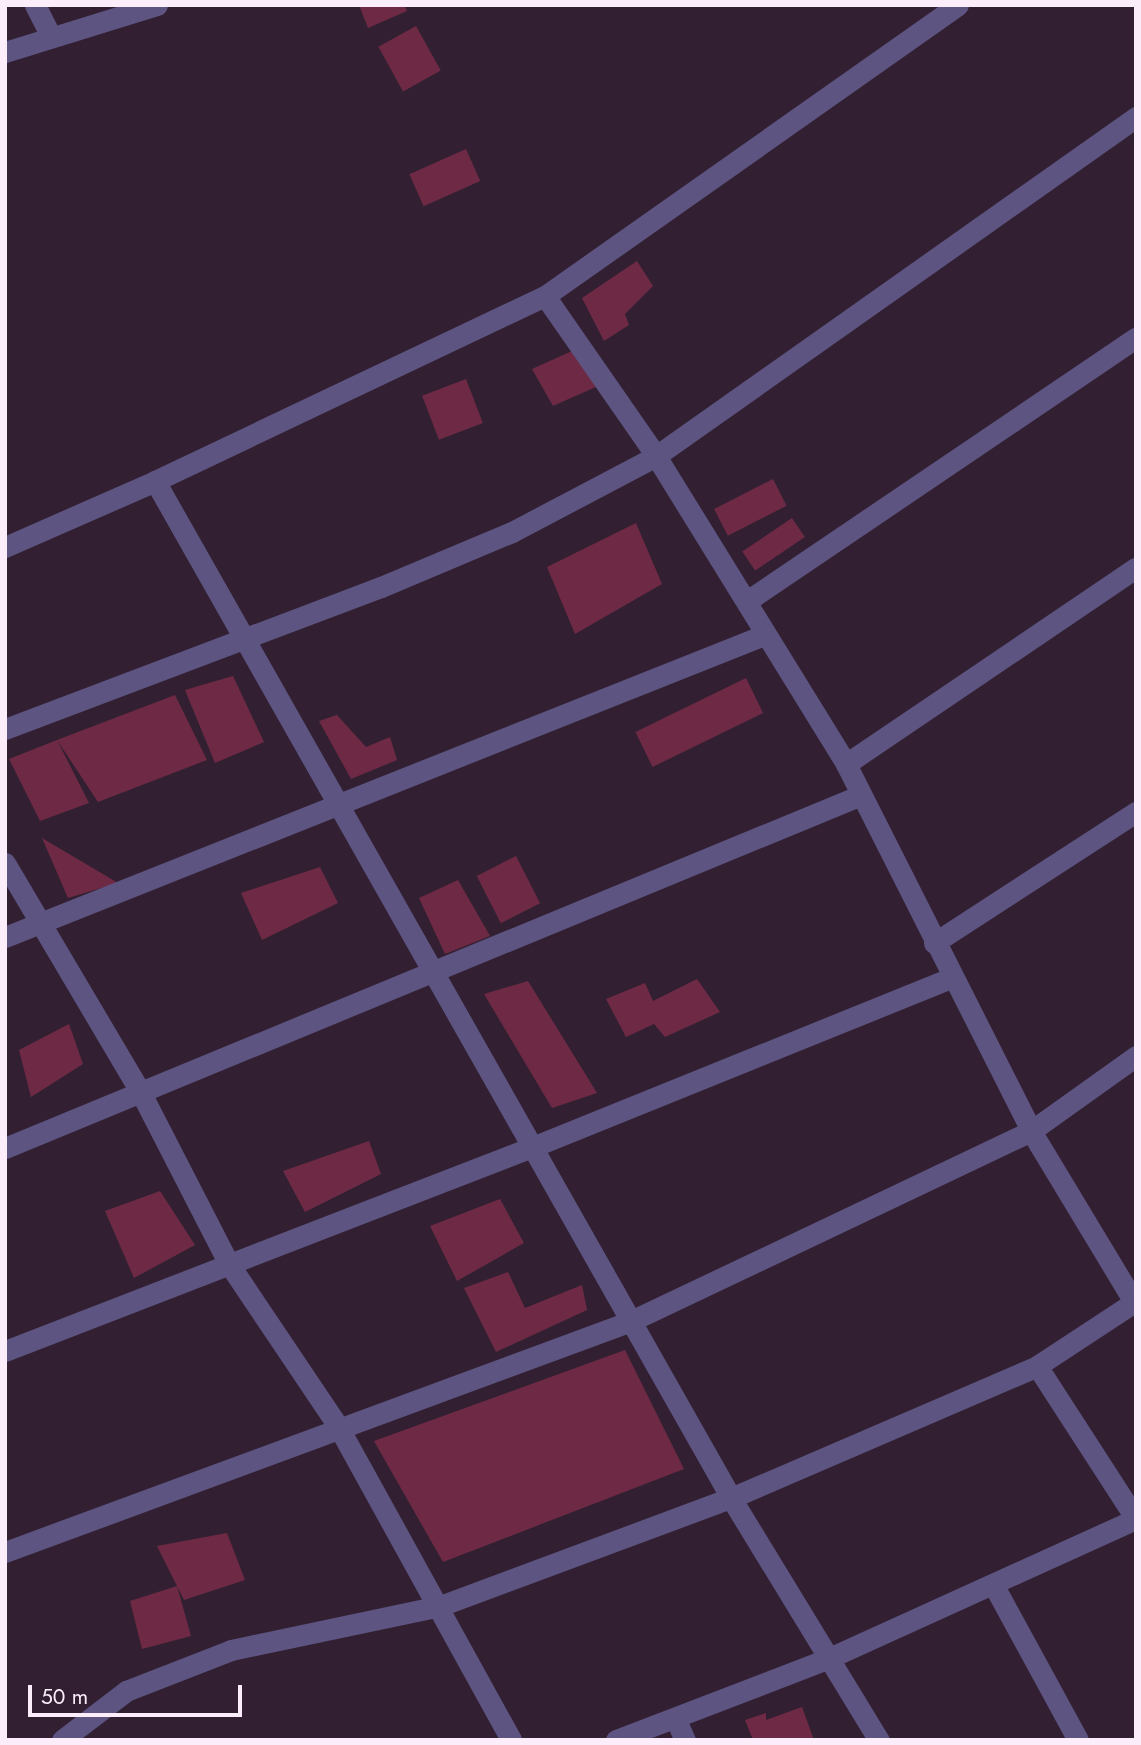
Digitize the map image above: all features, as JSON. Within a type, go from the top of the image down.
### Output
[{"type":"street","points":[[35,5],[51,36]]},
{"type":"street","points":[[5,52],[157,5]]},
{"type":"street","points":[[5,547],[155,481],[545,296],[957,5]]},
{"type":"street","points":[[5,729],[245,639],[512,532],[656,456],[1136,117]]},
{"type":"street","points":[[62,1740],[127,1691],[231,1650],[440,1606],[732,1499],[1037,1366],[1135,1302],[1031,1131],[846,764],[656,456],[545,296]]},
{"type":"street","points":[[747,601],[1136,338]]},
{"type":"street","points":[[155,481],[535,1146],[732,1499],[827,1659],[879,1740]]},
{"type":"street","points":[[846,764],[1136,568]]},
{"type":"street","points":[[5,937],[764,635]]},
{"type":"street","points":[[5,1148],[861,795]]},
{"type":"street","points":[[934,943],[1136,812]]},
{"type":"street","points":[[5,863],[38,923],[141,1093],[229,1264],[339,1428],[440,1606],[511,1740]]},
{"type":"street","points":[[5,1351],[535,1146],[953,977]]},
{"type":"street","points":[[5,1552],[631,1321],[1031,1131],[1136,1056]]},
{"type":"street","points":[[616,1740],[676,1720],[827,1659],[994,1587],[1136,1519],[1037,1366]]},
{"type":"street","points":[[994,1587],[1078,1740]]},
{"type":"street","points":[[676,1720],[685,1740]]},
{"type":"building","points":[[359,5],[404,5],[407,11],[368,28]]},
{"type":"building","points":[[416,26],[441,71],[403,91],[378,47]]},
{"type":"building","points":[[466,149],[480,181],[424,206],[409,174]]},
{"type":"building","points":[[637,261],[653,286],[625,314],[629,325],[604,341],[582,298]]},
{"type":"building","points":[[572,351],[598,386],[553,406],[532,369]]},
{"type":"building","points":[[466,379],[483,423],[439,440],[422,396]]},
{"type":"building","points":[[773,479],[787,506],[728,536],[714,509]]},
{"type":"building","points":[[792,518],[805,537],[755,571],[742,552]]},
{"type":"building","points":[[636,523],[662,584],[575,634],[547,567]]},
{"type":"building","points":[[233,676],[264,742],[215,763],[185,690]]},
{"type":"building","points":[[746,678],[763,713],[653,767],[635,732]]},
{"type":"building","points":[[175,695],[207,760],[98,802],[57,740]]},
{"type":"building","points":[[337,715],[366,747],[390,737],[397,760],[351,779],[319,721]]},
{"type":"building","points":[[57,740],[89,803],[40,821],[9,759]]},
{"type":"building","points":[[42,838],[118,883],[68,898]]},
{"type":"building","points":[[516,856],[540,903],[501,923],[477,876]]},
{"type":"building","points":[[320,867],[338,903],[262,940],[241,893]]},
{"type":"building","points":[[458,880],[490,936],[445,954],[419,898]]},
{"type":"building","points":[[697,979],[720,1012],[665,1037],[654,1024],[626,1037],[606,999],[645,983],[653,1001]]},
{"type":"building","points":[[528,981],[597,1093],[552,1108],[484,994]]},
{"type":"building","points":[[69,1024],[83,1064],[31,1097],[19,1050]]},
{"type":"building","points":[[369,1141],[381,1174],[305,1212],[283,1171]]},
{"type":"building","points":[[160,1191],[195,1245],[134,1278],[105,1211]]},
{"type":"building","points":[[500,1199],[524,1243],[457,1281],[430,1226]]},
{"type":"building","points":[[508,1272],[525,1308],[582,1285],[587,1310],[496,1352],[464,1288]]},
{"type":"building","points":[[625,1350],[684,1469],[443,1562],[374,1441]]},
{"type":"building","points":[[227,1533],[245,1580],[184,1600],[157,1546]]},
{"type":"building","points":[[177,1586],[191,1636],[142,1649],[130,1601]]},
{"type":"building","points":[[802,1707],[814,1740],[753,1740],[745,1720],[766,1713],[766,1720]]}]
